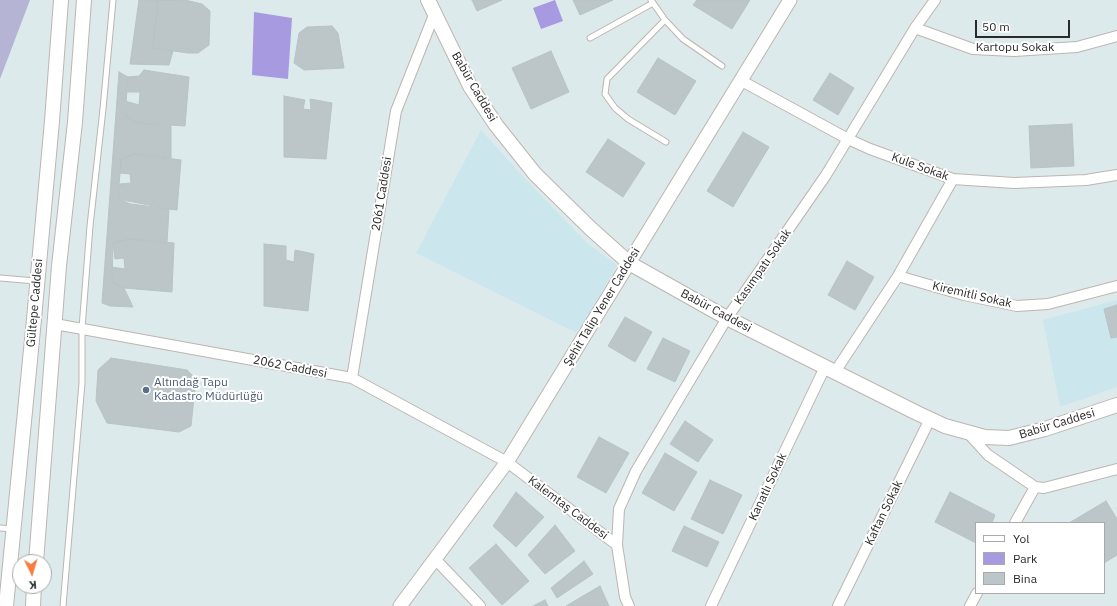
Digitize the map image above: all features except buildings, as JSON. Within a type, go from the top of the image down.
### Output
[{"type":"main road","name":"Gültepe Caddesi","points":[[6,606],[7,528],[37,281],[52,121],[61,0]]},
{"type":"main road","name":"Gültepe Caddesi","points":[[37,554],[59,266],[74,122],[84,0]]},
{"type":"main road","name":"Babür Caddesi","points":[[428,0],[470,86],[496,125],[535,174],[590,228],[629,263],[727,318],[945,426],[998,438],[1022,436],[1117,405]]},
{"type":"main road","points":[[33,606],[34,594]]},
{"type":"street","name":"Şehit Talip Yener Caddesi","points":[[400,606],[436,560],[507,462],[790,0]]},
{"type":"street","name":"Kasımpatı Sokak","points":[[617,546],[619,509],[636,471],[727,318],[826,175],[915,28],[935,0]]},
{"type":"street","name":"2061 Caddesi","points":[[352,378],[396,111],[434,15]]},
{"type":"street","name":"Kartopu Sokak","points":[[915,28],[973,50],[1077,47],[1117,36]]},
{"type":"street","name":"Kule Sokak","points":[[740,80],[848,139],[870,149],[953,179],[1014,183],[1086,180],[1117,175]]},
{"type":"street","name":"Kanatlı Sokak","points":[[711,606],[830,370],[898,276],[953,179]]},
{"type":"street","name":"Kiremitli Sokak","points":[[898,276],[964,295],[1017,306],[1048,304],[1117,286]]},
{"type":"street","name":"2062 Caddesi","points":[[55,324],[352,378],[507,462]]},
{"type":"street","name":"Kaftan Sokak","points":[[838,606],[930,419]]},
{"type":"street","points":[[967,432],[988,455],[1034,487],[1044,488],[1117,469]]},
{"type":"street","name":"Kalemtaş Caddesi","points":[[507,462],[617,546],[625,597],[629,606]]},
{"type":"street","points":[[1016,522],[1034,487]]},
{"type":"street","points":[[436,560],[480,606]]},
{"type":"street","points":[[970,606],[976,594]]},
{"type":"lane","points":[[63,606],[82,383],[82,328],[113,0]]},
{"type":"lane","points":[[590,38],[652,2],[665,20],[683,39],[722,66]]},
{"type":"lane","points":[[665,20],[607,79],[605,94],[615,108],[628,119],[666,142]]},
{"type":"lane","points":[[0,278],[37,281]]},
{"type":"shaded area","points":[[0,0],[30,0],[0,79]]},
{"type":"shaded area","points":[[481,130],[529,183],[587,243],[617,265],[582,327],[575,332],[416,253]]},
{"type":"shaded area","points":[[1117,300],[1117,387],[1060,407],[1043,320]]},
{"type":"green space","points":[[555,0],[563,21],[541,29],[533,8]]},
{"type":"green space","points":[[254,12],[292,18],[288,79],[252,75]]},
{"type":"place","name":"Altındağ Tapu Kadastro Müdürlüğü","points":[[146,390]]}]
